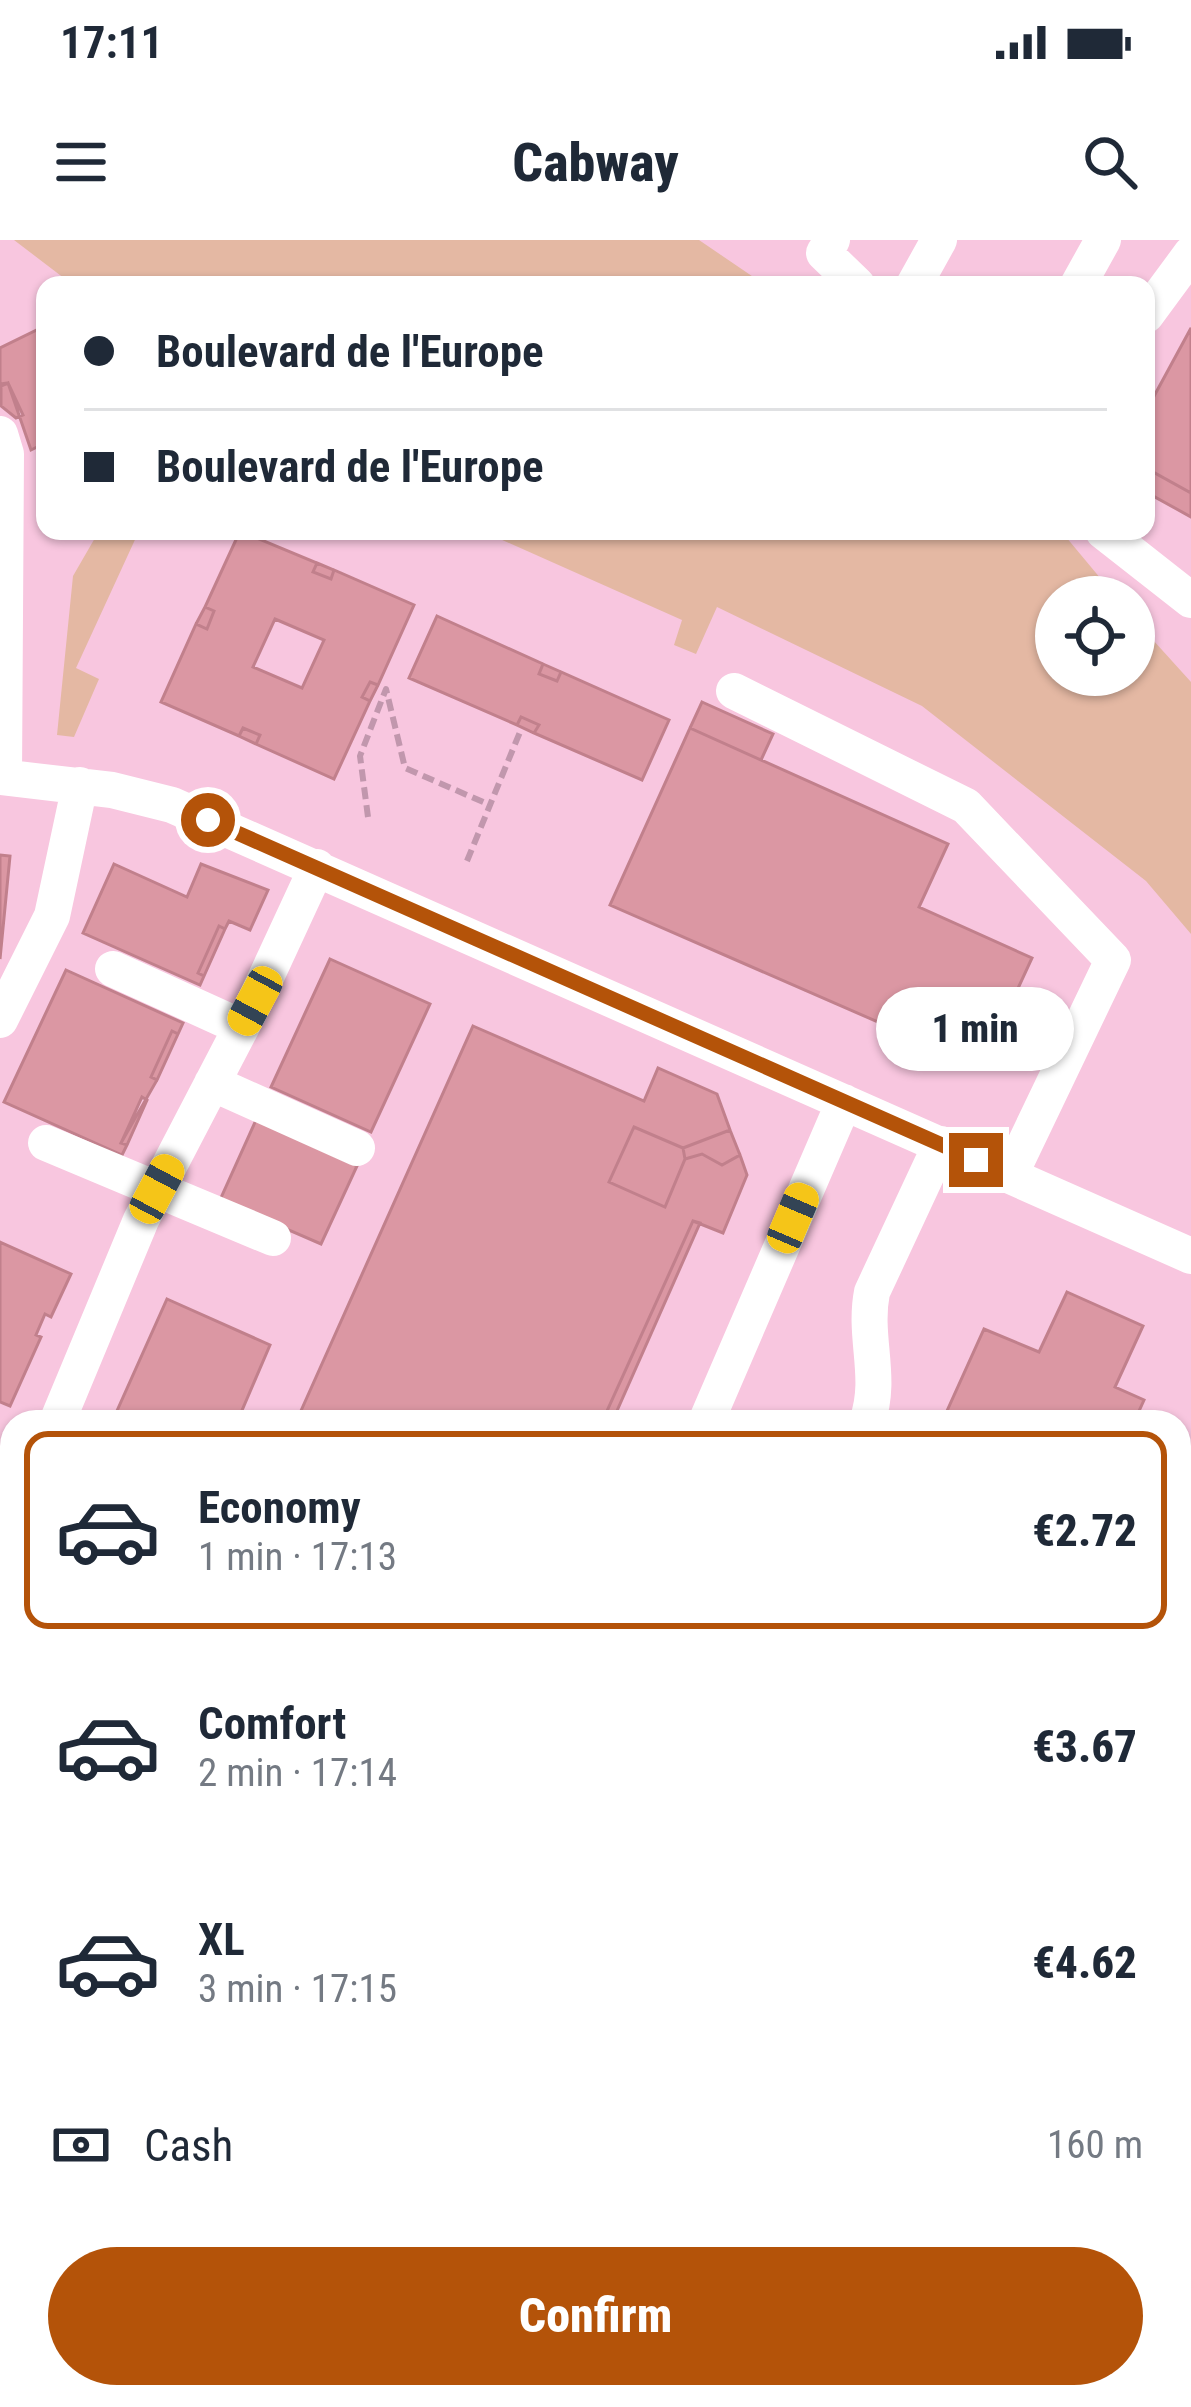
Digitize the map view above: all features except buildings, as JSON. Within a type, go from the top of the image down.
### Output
[{"type":"street","points":[[832,240],[824,253],[848,276]]},
{"type":"street","points":[[919,276],[939,240]]},
{"type":"street","points":[[1083,276],[1103,240]]},
{"type":"street","points":[[1155,302],[1191,254]]},
{"type":"street","points":[[0,434],[6,454],[2,777],[80,785],[172,805],[1191,1256]]},
{"type":"street","points":[[1114,540],[1191,600]]},
{"type":"street","points":[[734,692],[966,806],[1113,960],[1010,1175]]},
{"type":"street","points":[[2,1010],[52,916],[80,785]]},
{"type":"street","points":[[62,1410],[157,1189],[317,867]]},
{"type":"street","points":[[113,969],[241,1027]]},
{"type":"street","points":[[212,1083],[357,1148]]},
{"type":"street","points":[[711,1410],[844,1102]]},
{"type":"street","points":[[46,1143],[273,1238]]},
{"type":"street","points":[[871,1410],[876,1397],[867,1316],[872,1292],[941,1144]]},
{"type":"path","points":[[368,817],[359,756],[386,689],[405,768],[490,805]]},
{"type":"path","points":[[467,861],[520,732]]},
{"type":"shaded area","points":[[14,240],[699,240],[752,276],[61,276]]},
{"type":"shaded area","points":[[94,540],[135,540],[76,668],[99,679],[74,737],[57,735],[73,576]]},
{"type":"shaded area","points":[[502,540],[1068,540],[1098,576],[1035,576],[1035,696],[1155,696],[1155,642],[1191,682],[1191,934],[1146,881],[922,706],[717,607],[696,654],[674,645],[682,620]]},
{"type":"route","points":[[208,820],[976,1160]]}]
